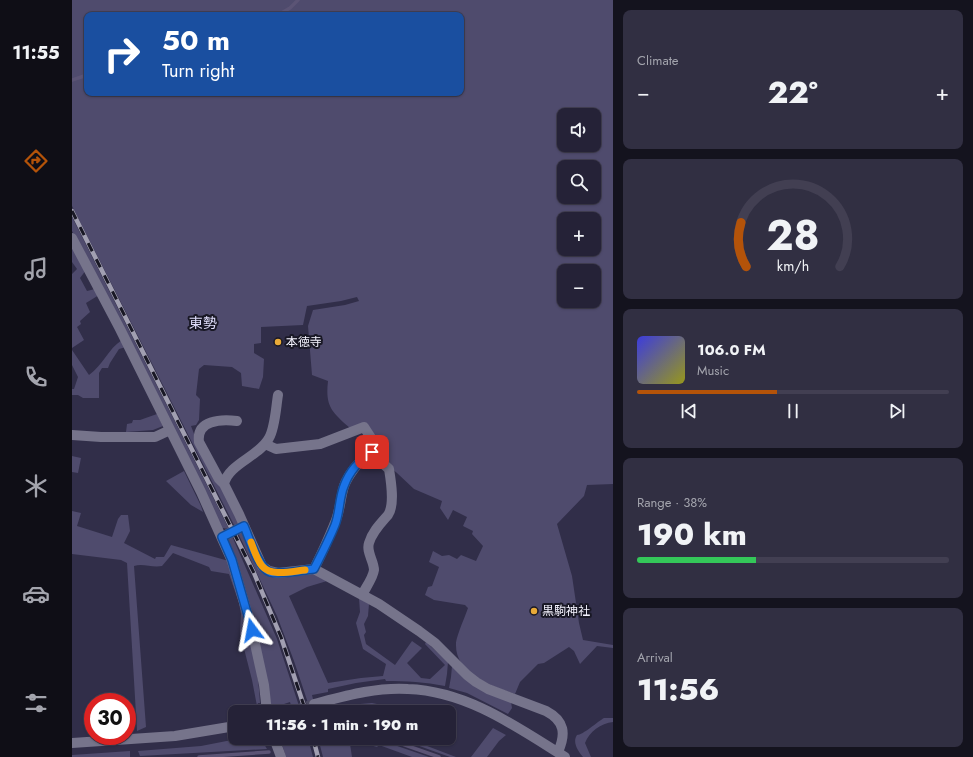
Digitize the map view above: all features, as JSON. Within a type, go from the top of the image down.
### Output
[{"type":"street","points":[[72,238],[120,329],[232,560],[246,605],[264,685],[266,705]]},
{"type":"street","points":[[224,484],[227,476],[270,438],[278,395]]},
{"type":"street","points":[[237,421],[221,420],[202,427],[200,431],[200,442],[219,479],[224,484],[262,566],[269,572],[314,569],[362,595],[419,631],[435,643],[476,682],[488,689],[546,711],[555,716],[563,732],[562,755],[487,710],[465,700],[438,692],[407,688],[388,689],[353,694],[314,704]]},
{"type":"street","points":[[265,444],[276,449],[320,444],[364,427],[372,442],[373,458]]},
{"type":"street","points":[[72,435],[101,437],[154,436],[170,430]]},
{"type":"street","points":[[314,569],[335,524],[346,481],[357,464],[364,459],[369,457],[378,459],[389,469],[392,493],[389,514],[376,530],[368,545],[374,568],[362,595]]},
{"type":"street","points":[[222,537],[244,526]]},
{"type":"street","points":[[72,743],[175,736],[228,727]]},
{"type":"street","points":[[277,745],[281,757]]},
{"type":"shaded area","points":[[72,0],[613,0],[613,484],[587,485],[584,496],[557,524],[572,576],[583,640],[613,645],[613,648],[597,646],[580,664],[574,651],[569,647],[544,663],[538,664],[520,682],[515,694],[486,683],[468,671],[462,663],[457,654],[456,641],[468,608],[465,605],[434,600],[425,595],[428,587],[432,586],[439,567],[429,562],[433,551],[442,556],[449,555],[457,559],[461,555],[476,561],[483,546],[472,534],[473,531],[463,526],[467,517],[453,510],[448,520],[440,508],[442,501],[414,489],[378,457],[365,424],[351,429],[339,418],[329,403],[327,390],[328,381],[312,375],[308,326],[313,310],[345,305],[359,301],[357,297],[307,306],[303,325],[261,327],[261,343],[254,344],[254,353],[264,359],[263,377],[259,389],[242,386],[241,373],[232,367],[204,365],[199,369],[196,395],[200,399],[199,420],[196,425],[191,426],[196,439],[238,517],[238,525],[235,527],[72,206]]},
{"type":"shaded area","points":[[72,217],[229,529],[222,528],[72,231]]},
{"type":"shaded area","points":[[72,245],[86,270],[80,278],[87,291],[95,289],[99,295],[86,303],[90,312],[80,321],[81,324],[77,327],[84,340],[72,348],[72,274],[77,269],[72,262]]},
{"type":"shaded area","points":[[122,340],[126,347],[119,349],[108,368],[102,368],[99,373],[99,398],[83,398],[78,395],[72,395],[72,389],[74,389],[78,377],[72,365],[72,350],[89,375]]},
{"type":"shaded area","points":[[157,414],[163,426],[153,430],[126,432],[127,424],[132,423],[133,420],[140,420]]},
{"type":"shaded area","points":[[72,456],[81,458],[78,473],[72,472]]},
{"type":"shaded area","points":[[184,471],[203,512],[191,505],[166,481]]},
{"type":"shaded area","points":[[72,511],[81,513],[77,526],[112,537],[118,519],[121,515],[128,515],[130,531],[124,543],[155,559],[156,557],[164,557],[171,545],[229,561],[253,650],[259,686],[260,703],[257,705],[240,633],[241,614],[239,603],[229,574],[211,571],[209,567],[173,553],[162,566],[134,566],[146,727],[137,731],[136,693],[135,693],[127,563],[121,560],[72,554]]},
{"type":"shaded area","points":[[238,533],[243,533],[259,569],[313,573],[327,581],[307,587],[289,596],[328,683],[383,676],[386,664],[363,649],[356,623],[360,612],[359,598],[369,604],[368,616],[364,624],[366,644],[395,665],[412,641],[422,648],[407,663],[421,678],[430,679],[445,665],[425,644],[426,642],[448,662],[445,686],[416,682],[386,681],[385,679],[356,683],[328,689],[328,692],[312,695],[314,705],[309,705],[277,616]]},
{"type":"shaded area","points":[[232,536],[277,639],[299,705],[291,705],[290,702],[281,705],[271,704],[228,538]]},
{"type":"shaded area","points":[[452,666],[511,702],[512,708],[508,714],[467,693],[449,688]]},
{"type":"shaded area","points":[[372,703],[377,704],[356,705]]},
{"type":"shaded area","points":[[604,718],[613,718],[613,722],[600,726],[589,735],[585,743],[591,757],[583,757],[575,743],[577,735],[586,731]]},
{"type":"shaded area","points":[[493,728],[506,735],[499,741],[487,757],[471,757]]},
{"type":"shaded area","points":[[228,741],[228,745],[265,745],[267,749],[140,756],[138,751],[201,746]]},
{"type":"shaded area","points":[[282,745],[310,745],[313,757],[286,757]]},
{"type":"shaded area","points":[[320,745],[350,745],[352,757],[323,757]]},
{"type":"shaded area","points":[[379,745],[394,745],[429,757],[412,757]]},
{"type":"shaded area","points":[[417,745],[424,745],[456,757],[450,757]]},
{"type":"shaded area","points":[[130,751],[130,757],[72,757],[72,755]]},
{"type":"waterway","points":[[283,12],[298,0]]},
{"type":"waterway","points":[[72,80],[84,76]]},
{"type":"waterway","points":[[405,745],[439,757]]},
{"type":"waterway","points":[[199,757],[269,752]]},
{"type":"railway","points":[[72,211],[254,573],[281,637],[304,705]]},
{"type":"railway","points":[[315,745],[318,757]]},
{"type":"slow traffic","points":[[251,542],[262,566],[269,572],[305,570]]},
{"type":"place","name":"本徳寺","points":[[278,342]]},
{"type":"place","name":"黒駒神社","points":[[534,611]]},
{"type":"district","name":"東勢","points":[[203,323]]},
{"type":"route","points":[[252,630],[232,560],[222,537],[244,526],[256,555],[262,566],[269,572],[314,569],[335,524],[344,486],[357,464],[369,457],[373,458],[372,452]]}]
